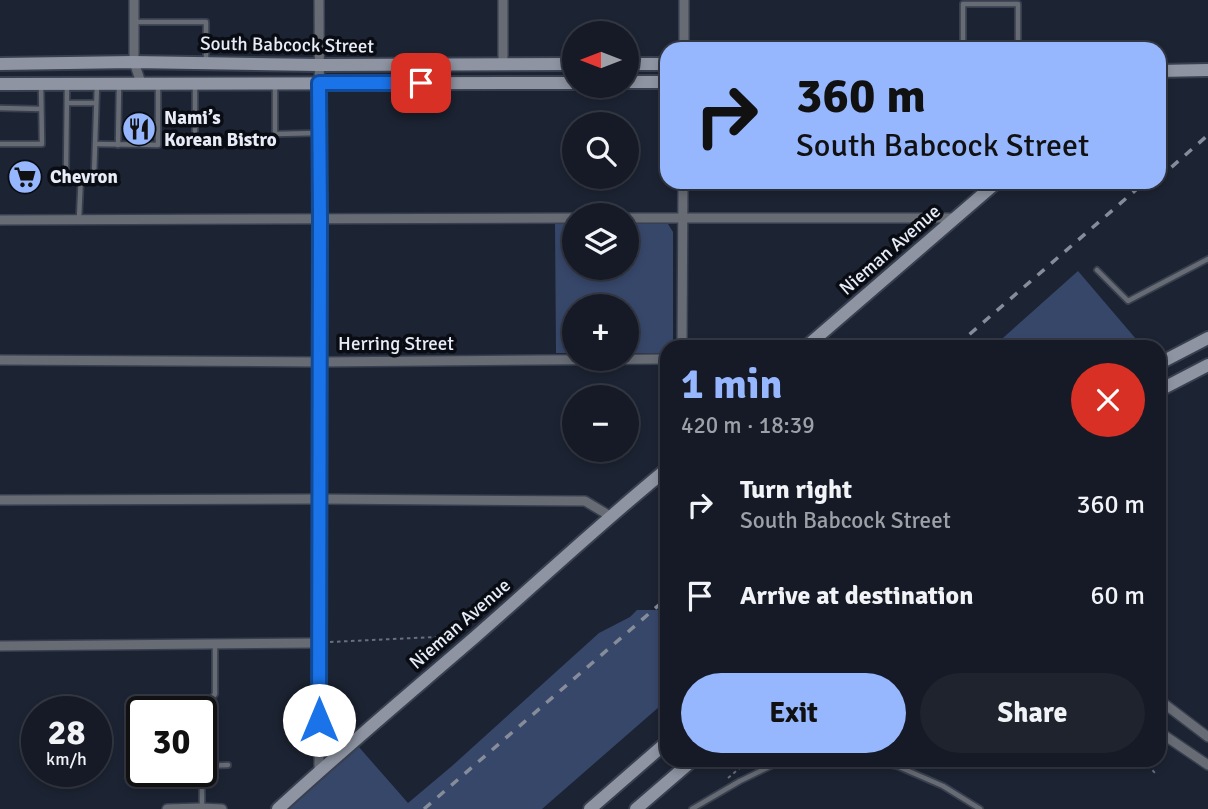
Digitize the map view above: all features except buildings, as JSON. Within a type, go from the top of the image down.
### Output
[{"type":"main road","name":"South Babcock Street","points":[[0,64],[562,64]]},
{"type":"main road","points":[[639,64],[660,64]]},
{"type":"main road","points":[[1166,71],[1208,70]]},
{"type":"main road","name":"South Babcock Street","points":[[0,84],[562,82]]},
{"type":"main road","points":[[639,82],[660,82]]},
{"type":"main road","name":"Nieman Avenue","points":[[814,340],[989,189]]},
{"type":"main road","points":[[1166,360],[1208,338]]},
{"type":"main road","points":[[1166,387],[1208,365]]},
{"type":"main road","name":"Nieman Avenue","points":[[278,809],[660,475]]},
{"type":"main road","points":[[590,809],[660,748]]},
{"type":"main road","points":[[636,809],[685,767]]},
{"type":"street","points":[[134,0],[134,62],[141,83]]},
{"type":"street","points":[[319,0],[319,771]]},
{"type":"street","points":[[503,0],[503,63]]},
{"type":"street","points":[[684,0],[684,42]]},
{"type":"street","points":[[682,340],[683,189]]},
{"type":"street","points":[[0,220],[562,218]]},
{"type":"street","points":[[639,218],[955,218]]},
{"type":"street","name":"Herring Street","points":[[0,360],[320,362],[660,359]]},
{"type":"street","points":[[0,500],[585,501],[610,516]]},
{"type":"street","points":[[0,646],[319,643]]},
{"type":"street","points":[[1166,705],[1208,737]]},
{"type":"street","points":[[1166,737],[1208,765]]},
{"type":"street","points":[[167,809],[222,809]]},
{"type":"lane","points":[[963,42],[963,4],[1018,4],[1018,42]]},
{"type":"lane","points":[[134,22],[206,22],[206,63]]},
{"type":"lane","points":[[0,144],[42,144],[41,83]]},
{"type":"lane","points":[[67,83],[66,176],[94,176],[97,83]]},
{"type":"lane","points":[[118,145],[119,83]]},
{"type":"lane","points":[[95,144],[158,145],[158,83]]},
{"type":"lane","points":[[195,83],[195,132]]},
{"type":"lane","points":[[275,83],[275,134],[320,133]]},
{"type":"lane","points":[[67,103],[96,103]]},
{"type":"lane","points":[[0,108],[41,109]]},
{"type":"lane","points":[[79,219],[81,176]]},
{"type":"lane","points":[[1097,270],[1128,301],[1208,259]]},
{"type":"lane","points":[[213,696],[215,644]]},
{"type":"lane","points":[[217,765],[228,765]]},
{"type":"lane","points":[[692,809],[769,767]]},
{"type":"lane","points":[[899,767],[943,786],[980,809]]},
{"type":"lane","points":[[201,808],[202,787]]},
{"type":"path","points":[[319,643],[477,635]]},
{"type":"path","points":[[1149,767],[1155,773]]},
{"type":"shaded area","points":[[555,224],[562,224],[562,280],[639,280],[639,224],[668,224],[673,232],[673,340],[660,340],[660,353],[639,353],[639,294],[562,294],[562,353],[556,353]]},
{"type":"shaded area","points":[[1078,271],[1136,339],[1134,340],[1001,340]]},
{"type":"shaded area","points":[[637,610],[660,610],[660,706],[542,809],[288,809],[358,746],[408,803],[599,633],[630,617]]},
{"type":"railway","points":[[1166,172],[1208,135]]},
{"type":"railway","points":[[963,340],[1137,189]]},
{"type":"railway","points":[[424,809],[660,604]]},
{"type":"place","name":"Nami’s Korean Bistro","points":[[139,129]]},
{"type":"place","name":"Chevron","points":[[25,177]]},
{"type":"route","points":[[319,720],[319,83],[421,83]]}]
